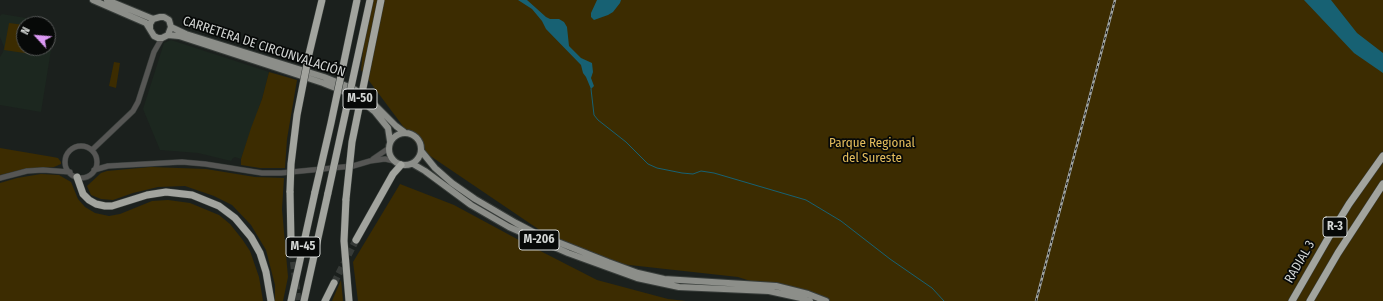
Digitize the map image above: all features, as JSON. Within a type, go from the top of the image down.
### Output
[{"type":"highway","points":[[291,241],[291,164],[297,115],[309,54],[322,0]]},
{"type":"highway","name":"M-45","points":[[291,301],[357,0]]},
{"type":"highway","name":"M-45","points":[[304,301],[370,0]]},
{"type":"highway","name":"M-50","points":[[348,301],[344,241],[346,199],[352,142],[382,0]]},
{"type":"highway","name":"RADIAL 3","points":[[1292,301],[1349,204],[1383,156]]},
{"type":"highway","points":[[356,240],[393,174],[401,165]]},
{"type":"highway","points":[[77,177],[83,194],[89,200],[105,206],[112,206],[147,195],[166,192],[192,195],[219,206],[228,212],[244,228],[254,242],[260,253],[266,272],[271,301]]},
{"type":"highway","name":"R-3","points":[[1310,301],[1338,252],[1383,184]]},
{"type":"highway","points":[[325,301],[334,283]]},
{"type":"main road","points":[[93,0],[146,23],[154,36],[165,37],[171,27]]},
{"type":"main road","name":"M-206","points":[[108,0],[153,19],[164,17],[170,22],[171,27]]},
{"type":"main road","points":[[150,29],[150,24],[153,19]]},
{"type":"main road","name":"CARRETERA DE CIRCUNVALACIÓN","points":[[171,27],[186,34],[324,77],[354,89],[368,99],[404,132]]},
{"type":"main road","name":"CARRETERA DE CIRCUNVALACIÓN","points":[[165,37],[179,36],[343,91],[360,100],[375,112],[388,128],[390,141]]},
{"type":"main road","points":[[404,132],[398,134],[390,141],[390,155],[394,161],[401,165],[407,166],[418,160],[422,152]]},
{"type":"main road","name":"M-206","points":[[404,132],[413,134],[418,139],[421,144],[422,152],[435,168],[452,183],[475,199],[536,233],[608,262],[638,273],[664,279],[776,286],[808,294],[826,301]]},
{"type":"main road","name":"M-206","points":[[413,164],[426,171],[471,205],[509,227],[568,253],[637,278],[679,287],[769,291],[810,301]]},
{"type":"street","points":[[92,150],[133,111],[138,102],[154,52],[154,36]]},
{"type":"street","points":[[154,52],[165,37]]},
{"type":"street","points":[[94,170],[97,162],[96,158],[92,150],[87,147],[76,147],[67,155],[66,163],[70,172],[77,177],[86,176],[94,170],[108,166],[169,162],[196,162],[248,172],[281,173],[354,166],[370,161],[385,159],[394,161]]},
{"type":"street","points":[[370,161],[389,148]]},
{"type":"street","points":[[97,162],[108,166]]},
{"type":"street","points":[[0,178],[17,173],[60,168],[66,163]]},
{"type":"street","points":[[43,170],[70,172]]},
{"type":"shaded area","points":[[2,14],[16,16],[16,56],[50,56],[41,112],[0,105],[0,57],[4,47],[0,37],[0,16]]},
{"type":"shaded area","points":[[171,40],[269,72],[262,99],[241,159],[235,157],[231,161],[198,153],[160,150],[143,109],[164,43]]},
{"type":"green space","name":"Parque Regional del Sureste","points":[[368,0],[1383,0],[1383,301],[813,301],[738,277],[584,260],[420,149],[361,70]]},
{"type":"green space","points":[[9,23],[16,24],[16,52],[4,50]]},
{"type":"green space","points":[[114,62],[120,63],[116,88],[109,86]]},
{"type":"green space","points":[[269,72],[297,80],[287,139],[285,168],[260,168],[241,165],[241,159],[262,99]]},
{"type":"green space","points":[[0,148],[58,158],[61,164],[54,167],[17,171],[0,175]]},
{"type":"green space","points":[[151,167],[206,169],[255,177],[284,178],[282,209],[288,277],[283,301],[275,301],[275,285],[266,250],[251,225],[232,205],[214,196],[185,186],[158,187],[113,200],[101,199],[91,195],[87,186],[101,173],[107,171]]},
{"type":"green space","points":[[41,174],[59,175],[71,182],[78,199],[85,207],[95,213],[109,216],[120,214],[152,201],[168,200],[190,203],[219,215],[230,224],[250,251],[259,277],[263,301],[0,301],[0,183],[17,178]]},
{"type":"green space","points":[[400,184],[454,205],[597,280],[668,299],[686,301],[358,301],[353,262]]},
{"type":"green space","points":[[341,280],[343,301],[332,301]]},
{"type":"water","points":[[518,0],[527,0],[546,17],[550,19],[559,19],[564,22],[567,27],[569,46],[581,58],[592,63],[593,72],[591,78],[594,86],[591,89],[583,73],[581,65],[546,29],[542,21],[532,9]]},
{"type":"water","points":[[597,0],[621,0],[613,12],[594,20],[591,17],[591,13]]},
{"type":"water","points":[[1304,0],[1331,0],[1357,33],[1383,53],[1383,73],[1354,53]]},
{"type":"waterway","points":[[591,89],[594,115],[598,120],[626,142],[648,164],[657,168],[682,173],[693,174],[701,171],[714,173],[806,200],[841,221],[890,259],[932,288],[944,301]]},
{"type":"tunnel","points":[[334,283],[356,240]]},
{"type":"tunnel","points":[[291,241],[298,301]]},
{"type":"railway","points":[[1036,301],[1115,0]]}]
